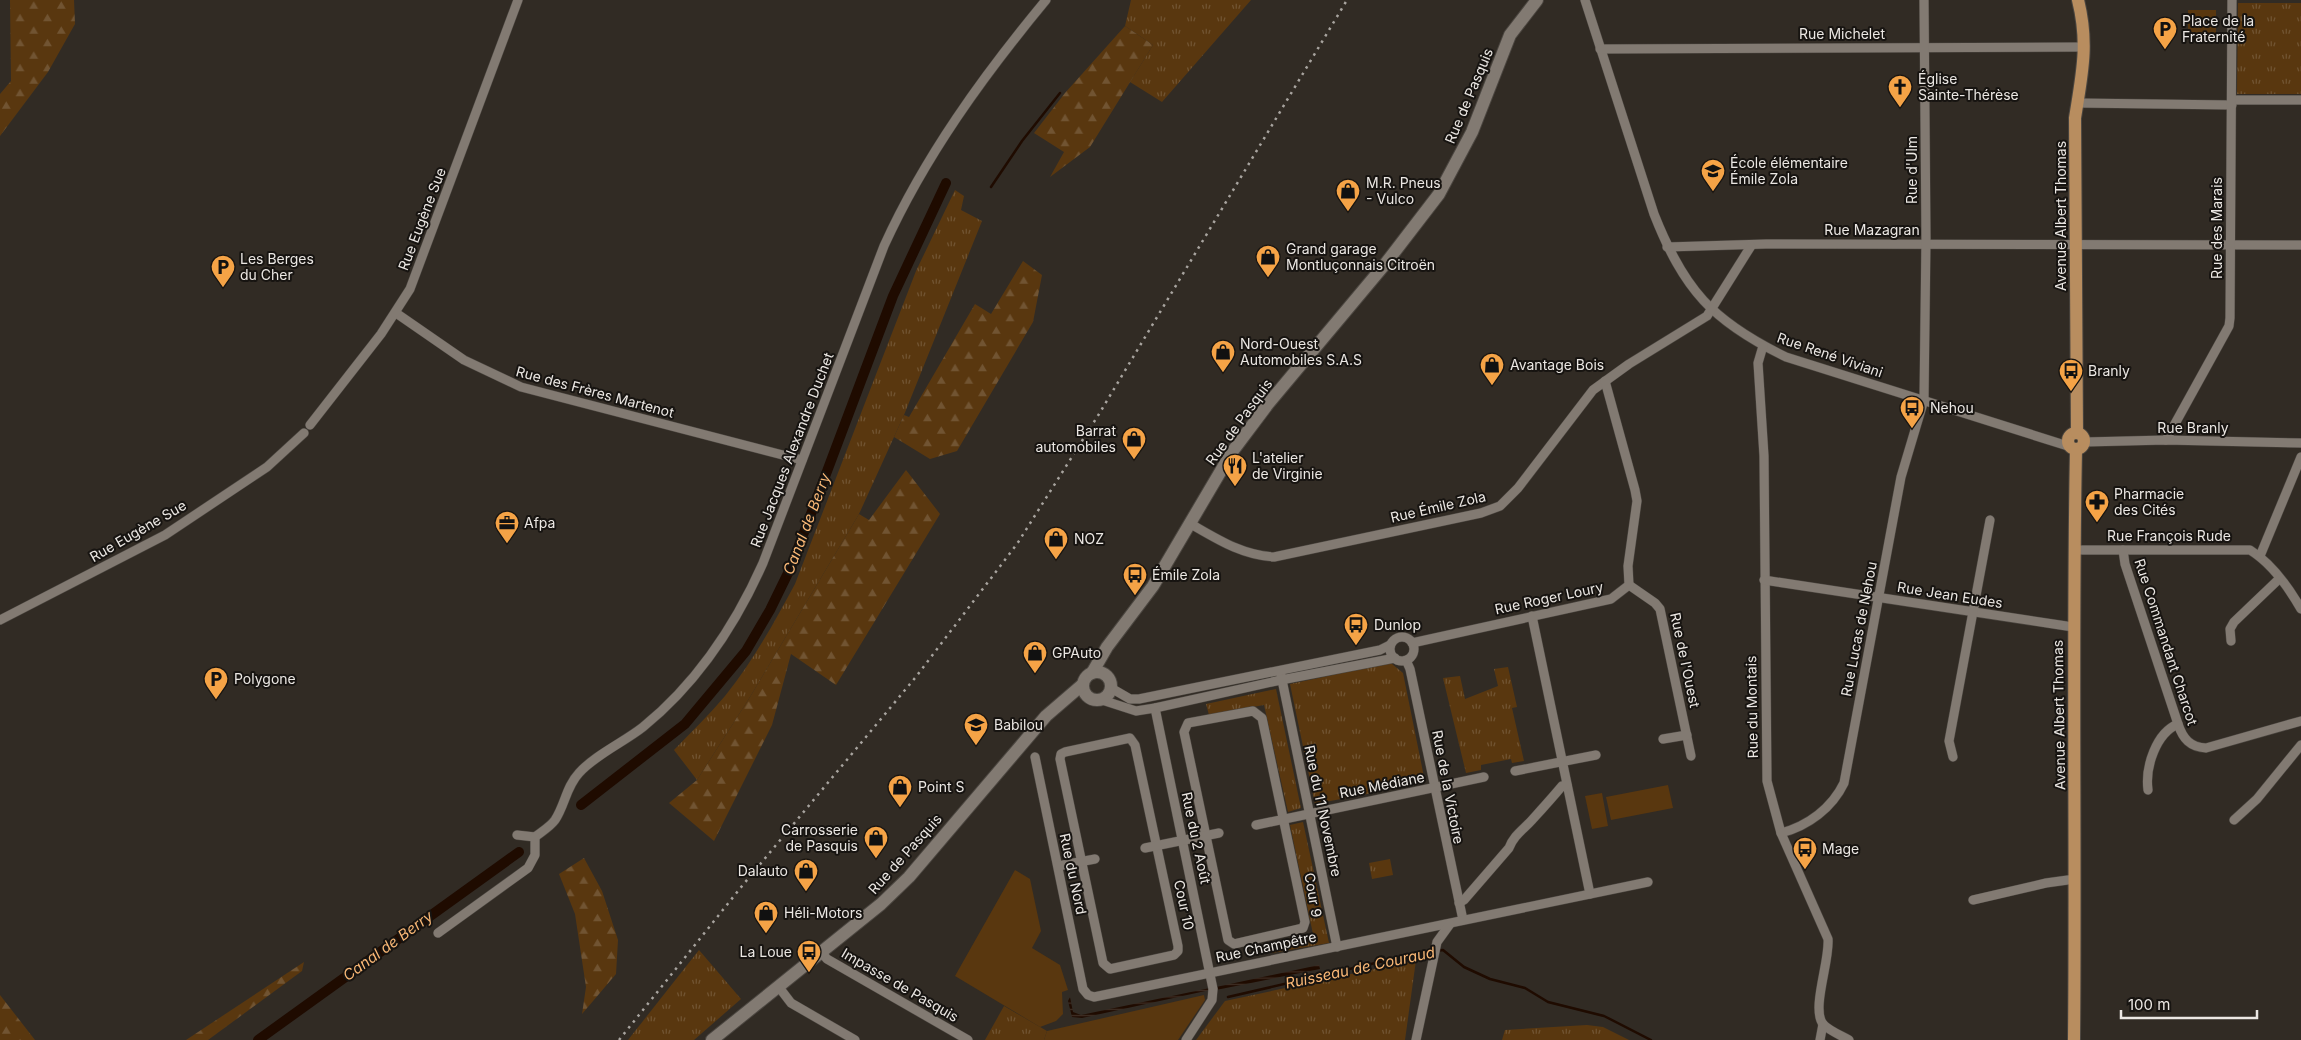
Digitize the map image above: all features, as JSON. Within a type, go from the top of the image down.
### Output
[{"type":"main road","name":"Avenue Albert Thomas","points":[[2074,1040],[2073,627],[2077,443],[2076,118],[2084,66],[2084,24],[2078,0]]},
{"type":"main road","name":"Rue de Pasquis","points":[[1092,673],[1116,636],[1153,586],[1232,452],[1268,404],[1386,263],[1439,194],[1472,132],[1510,35],[1535,2]]},
{"type":"main road","name":"Rue de Pasquis","points":[[1109,683],[1110,652],[1116,636]]},
{"type":"main road","points":[[1058,704],[1087,697],[1094,700],[1102,700],[1106,697],[1109,683],[1100,672],[1092,673],[1085,677],[1082,685],[1087,697]]},
{"type":"main road","name":"Rue de Pasquis","points":[[712,1040],[860,922],[908,877],[1016,750],[1058,704],[1082,685]]},
{"type":"main road","name":"Rue de Pasquis","points":[[724,1040],[734,1024]]},
{"type":"street","name":"Rue Eugène Sue","points":[[310,425],[396,313],[410,289],[518,0]]},
{"type":"street","name":"Rue Jacques Alexandre Duchet","points":[[534,837],[554,821],[568,788],[580,772],[658,714],[676,697],[724,638],[755,581],[847,348],[884,246],[904,202],[929,158],[999,58],[1046,0]]},
{"type":"street","name":"Rue René Viviani","points":[[1584,0],[1654,214],[1667,247],[1687,283],[1712,310],[1763,346],[1786,357],[1924,400],[2077,443]]},
{"type":"street","name":"Rue d'Ulm","points":[[1924,0],[1926,244],[1924,400]]},
{"type":"street","name":"Rue des Marais","points":[[2166,440],[2228,326],[2231,245],[2232,0]]},
{"type":"street","name":"Rue Michelet","points":[[1600,50],[2084,47]]},
{"type":"street","points":[[2078,103],[2301,100]]},
{"type":"street","name":"Rue Mazagran","points":[[1667,247],[1751,246],[1766,244],[2301,245]]},
{"type":"street","points":[[1712,310],[1751,246]]},
{"type":"street","name":"Rue Émile Zola","points":[[1189,523],[1234,549],[1255,556],[1274,557],[1481,513],[1500,506],[1518,488],[1585,399],[1605,381],[1707,316],[1712,310]]},
{"type":"street","name":"Rue des Frères Martenot","points":[[396,313],[464,360],[521,387],[802,460]]},
{"type":"street","name":"Rue du Montais","points":[[1763,346],[1758,364],[1764,456],[1767,781],[1781,833],[1828,939],[1829,953],[1818,999],[1818,1012],[1823,1024]]},
{"type":"street","points":[[1605,381],[1637,501],[1628,566],[1629,585]]},
{"type":"street","name":"Rue Lucas de Nehou","points":[[1781,833],[1806,824],[1838,795],[1844,783],[1880,598],[1901,476],[1924,400]]},
{"type":"street","name":"Rue Eugène Sue","points":[[0,620],[165,535],[267,467],[304,433]]},
{"type":"street","name":"Rue Branly","points":[[2077,443],[2166,440],[2301,443]]},
{"type":"street","points":[[2301,457],[2260,556],[2301,609]]},
{"type":"street","points":[[1954,757],[1949,741],[1990,520]]},
{"type":"street","name":"Rue François Rude","points":[[2076,550],[2250,550],[2260,556]]},
{"type":"street","name":"Rue Commandant Charcot","points":[[2123,550],[2125,564],[2178,724],[2187,742],[2197,747],[2206,748],[2301,721]]},
{"type":"street","points":[[2231,641],[2230,628],[2234,622],[2279,579]]},
{"type":"street","name":"Rue Jean Eudes","points":[[1764,580],[2073,627]]},
{"type":"street","name":"Rue Roger Loury","points":[[1102,700],[1136,711],[1155,708],[1380,650],[1390,645],[1395,639],[1403,637],[1412,643],[1611,599],[1629,585]]},
{"type":"street","name":"Rue de l'Ouest","points":[[1629,585],[1656,603],[1660,609],[1691,756]]},
{"type":"street","points":[[1532,616],[1590,894],[1648,882]]},
{"type":"street","points":[[1406,660],[1412,654],[1412,643]]},
{"type":"street","points":[[1390,645],[1390,652],[1395,658]]},
{"type":"street","name":"Rue Roger Loury","points":[[1109,683],[1130,699],[1139,699],[1395,658],[1406,660]]},
{"type":"street","name":"Rue de la Victoire","points":[[1406,660],[1410,669],[1463,920]]},
{"type":"street","name":"Rue du 11 Novembre","points":[[1281,675],[1337,947]]},
{"type":"street","name":"Rue du 2 Août","points":[[1155,708],[1213,994],[1212,1000],[1186,1040]]},
{"type":"street","name":"Cour 9","points":[[1253,711],[1262,718],[1305,926],[1234,944],[1228,940],[1205,836],[1184,728],[1188,723],[1222,715],[1253,711]]},
{"type":"street","points":[[2148,790],[2147,780],[2156,745],[2168,728],[2178,724]]},
{"type":"street","points":[[1663,739],[1686,735]]},
{"type":"street","name":"Cour 10","points":[[1130,738],[1134,740],[1157,846],[1178,951],[1174,955],[1110,969],[1102,963],[1060,759],[1061,754],[1130,738]]},
{"type":"street","points":[[2234,820],[2257,799],[2301,745]]},
{"type":"street","points":[[1515,771],[1596,754]]},
{"type":"street","name":"Rue du Nord","points":[[1035,757],[1084,989],[1088,995]]},
{"type":"street","name":"Rue Médiane","points":[[1256,825],[1484,777]]},
{"type":"street","points":[[1459,903],[1464,900],[1503,855],[1522,828],[1530,822],[1562,786],[1566,785]]},
{"type":"street","points":[[1145,848],[1219,833]]},
{"type":"street","points":[[438,933],[528,868],[535,855],[534,837],[517,835]]},
{"type":"street","points":[[1058,866],[1095,859]]},
{"type":"street","points":[[1973,900],[2046,883],[2075,879]]},
{"type":"street","name":"Rue Champêtre","points":[[1088,995],[1094,998],[1590,894]]},
{"type":"street","points":[[1416,1040],[1428,975],[1436,949],[1450,924]]},
{"type":"street","name":"Impasse de Pasquis","points":[[820,952],[827,960],[968,1040]]},
{"type":"street","points":[[778,986],[791,1003],[855,1040]]},
{"type":"street","points":[[1820,1040],[1823,1024],[1850,1040]]},
{"type":"green space","points":[[10,0],[74,0],[75,24],[48,72],[0,136],[0,94],[11,81]]},
{"type":"green space","points":[[1131,0],[1251,0],[1162,102],[1130,82],[1153,45],[1125,26]]},
{"type":"green space","points":[[2238,3],[2301,3],[2301,94],[2237,94]]},
{"type":"green space","points":[[2188,10],[2216,10],[2216,35],[2188,35]]},
{"type":"green space","points":[[1125,26],[1153,45],[1090,147],[1050,177],[1064,152],[1034,133],[1065,93]]},
{"type":"green space","points":[[955,190],[964,196],[961,210],[982,221],[904,415],[859,514],[750,697],[697,780],[674,750],[713,710],[735,683],[763,641],[795,584],[916,271]]},
{"type":"green space","points":[[1023,261],[1042,275],[1033,322],[957,451],[930,459],[894,437],[904,415],[909,417],[975,304],[991,314]]},
{"type":"green space","points":[[906,470],[940,514],[836,685],[791,654],[772,725],[714,841],[669,803],[697,780],[750,697],[859,514],[869,520]]},
{"type":"green space","points":[[1384,664],[1392,664],[1403,673],[1425,782],[1387,784],[1382,791],[1315,804],[1290,684]]},
{"type":"green space","points":[[1508,667],[1517,707],[1512,708],[1524,761],[1512,763],[1511,759],[1481,765],[1481,770],[1466,773],[1443,678],[1460,676],[1465,699],[1498,686],[1494,669]]},
{"type":"green space","points":[[1276,689],[1301,808],[1288,812],[1264,705],[1209,715],[1206,704]]},
{"type":"green space","points":[[1668,785],[1673,808],[1611,820],[1606,797]]},
{"type":"green space","points":[[1602,793],[1608,826],[1592,829],[1585,796]]},
{"type":"green space","points":[[1303,822],[1329,943],[1272,953],[1270,942],[1313,934],[1290,825]]},
{"type":"green space","points":[[584,858],[602,891],[618,940],[616,974],[582,1014],[586,987],[575,914],[559,874]]},
{"type":"green space","points":[[1390,859],[1393,875],[1372,879],[1369,863]]},
{"type":"green space","points":[[1015,870],[1030,879],[1041,931],[1032,948],[1060,965],[1068,990],[1062,992],[1063,1014],[1056,1021],[1040,1027],[955,976]]},
{"type":"green space","points":[[699,950],[741,999],[694,1040],[628,1040]]},
{"type":"green space","points":[[1416,960],[1405,1040],[1196,1040],[1225,1001]]},
{"type":"green space","points":[[304,962],[302,971],[208,1040],[186,1040]]},
{"type":"green space","points":[[0,995],[35,1040],[0,1040]]},
{"type":"green space","points":[[1204,995],[1205,1000],[1178,1040],[1044,1040],[1047,1031]]},
{"type":"green space","points":[[1004,1006],[1047,1031],[1044,1040],[985,1040]]},
{"type":"green space","points":[[1587,1025],[1603,1027],[1629,1040],[1502,1040],[1505,1030]]},
{"type":"shaded area","points":[[1319,965],[1320,969],[1216,990],[1216,987]]},
{"type":"shaded area","points":[[1210,988],[1210,990],[1082,1018],[1072,1017],[1068,1001],[1070,997],[1073,1012],[1081,1015]]},
{"type":"waterway","points":[[991,187],[1022,141],[1060,93]]},
{"type":"waterway","name":"Canal de Berry","points":[[581,805],[685,724],[746,651],[770,610],[791,567],[893,296],[946,183]]},
{"type":"waterway","name":"Canal de Berry","points":[[258,1040],[519,852]]},
{"type":"waterway","name":"Ruisseau de Couraud","points":[[1228,997],[1423,952],[1443,950],[1464,967],[1490,979],[1525,988],[1548,1002],[1604,1016],[1651,1040]]},
{"type":"railway","points":[[619,1040],[742,886],[915,678],[1017,544],[1099,414],[1347,0]]},
{"type":"place","name":"Place de la Fraternité","points":[[2165,50]]},
{"type":"place","name":"Église Sainte-Thérèse","points":[[1900,108]]},
{"type":"place","name":"École élémentaire Émile Zola","points":[[1713,192]]},
{"type":"place","name":"M.R. Pneus - Vulco","points":[[1348,212]]},
{"type":"place","name":"Grand garage Montluçonnais Citroën","points":[[1268,278]]},
{"type":"place","name":"Les Berges du Cher","points":[[223,288]]},
{"type":"place","name":"Nord-Ouest Automobiles S.A.S","points":[[1223,373]]},
{"type":"place","name":"Avantage Bois","points":[[1492,386]]},
{"type":"place","name":"Branly","points":[[2071,392]]},
{"type":"place","name":"Nehou","points":[[1912,429]]},
{"type":"place","name":"Barrat automobiles","points":[[1134,460]]},
{"type":"place","name":"L'atelier de Virginie","points":[[1235,487]]},
{"type":"place","name":"Pharmacie des Cités","points":[[2097,523]]},
{"type":"place","name":"Afpa","points":[[507,544]]},
{"type":"place","name":"NOZ","points":[[1056,560]]},
{"type":"place","name":"Émile Zola","points":[[1135,596]]},
{"type":"place","name":"Dunlop","points":[[1356,646]]},
{"type":"place","name":"GPAuto","points":[[1035,674]]},
{"type":"place","name":"Polygone","points":[[216,700]]},
{"type":"place","name":"Babilou","points":[[976,746]]},
{"type":"place","name":"Point S","points":[[900,808]]},
{"type":"place","name":"Carrosserie de Pasquis","points":[[876,859]]},
{"type":"place","name":"Mage","points":[[1805,870]]},
{"type":"place","name":"Dalauto","points":[[806,892]]},
{"type":"place","name":"Héli-Motors","points":[[766,934]]},
{"type":"place","name":"La Loue","points":[[809,973]]}]
